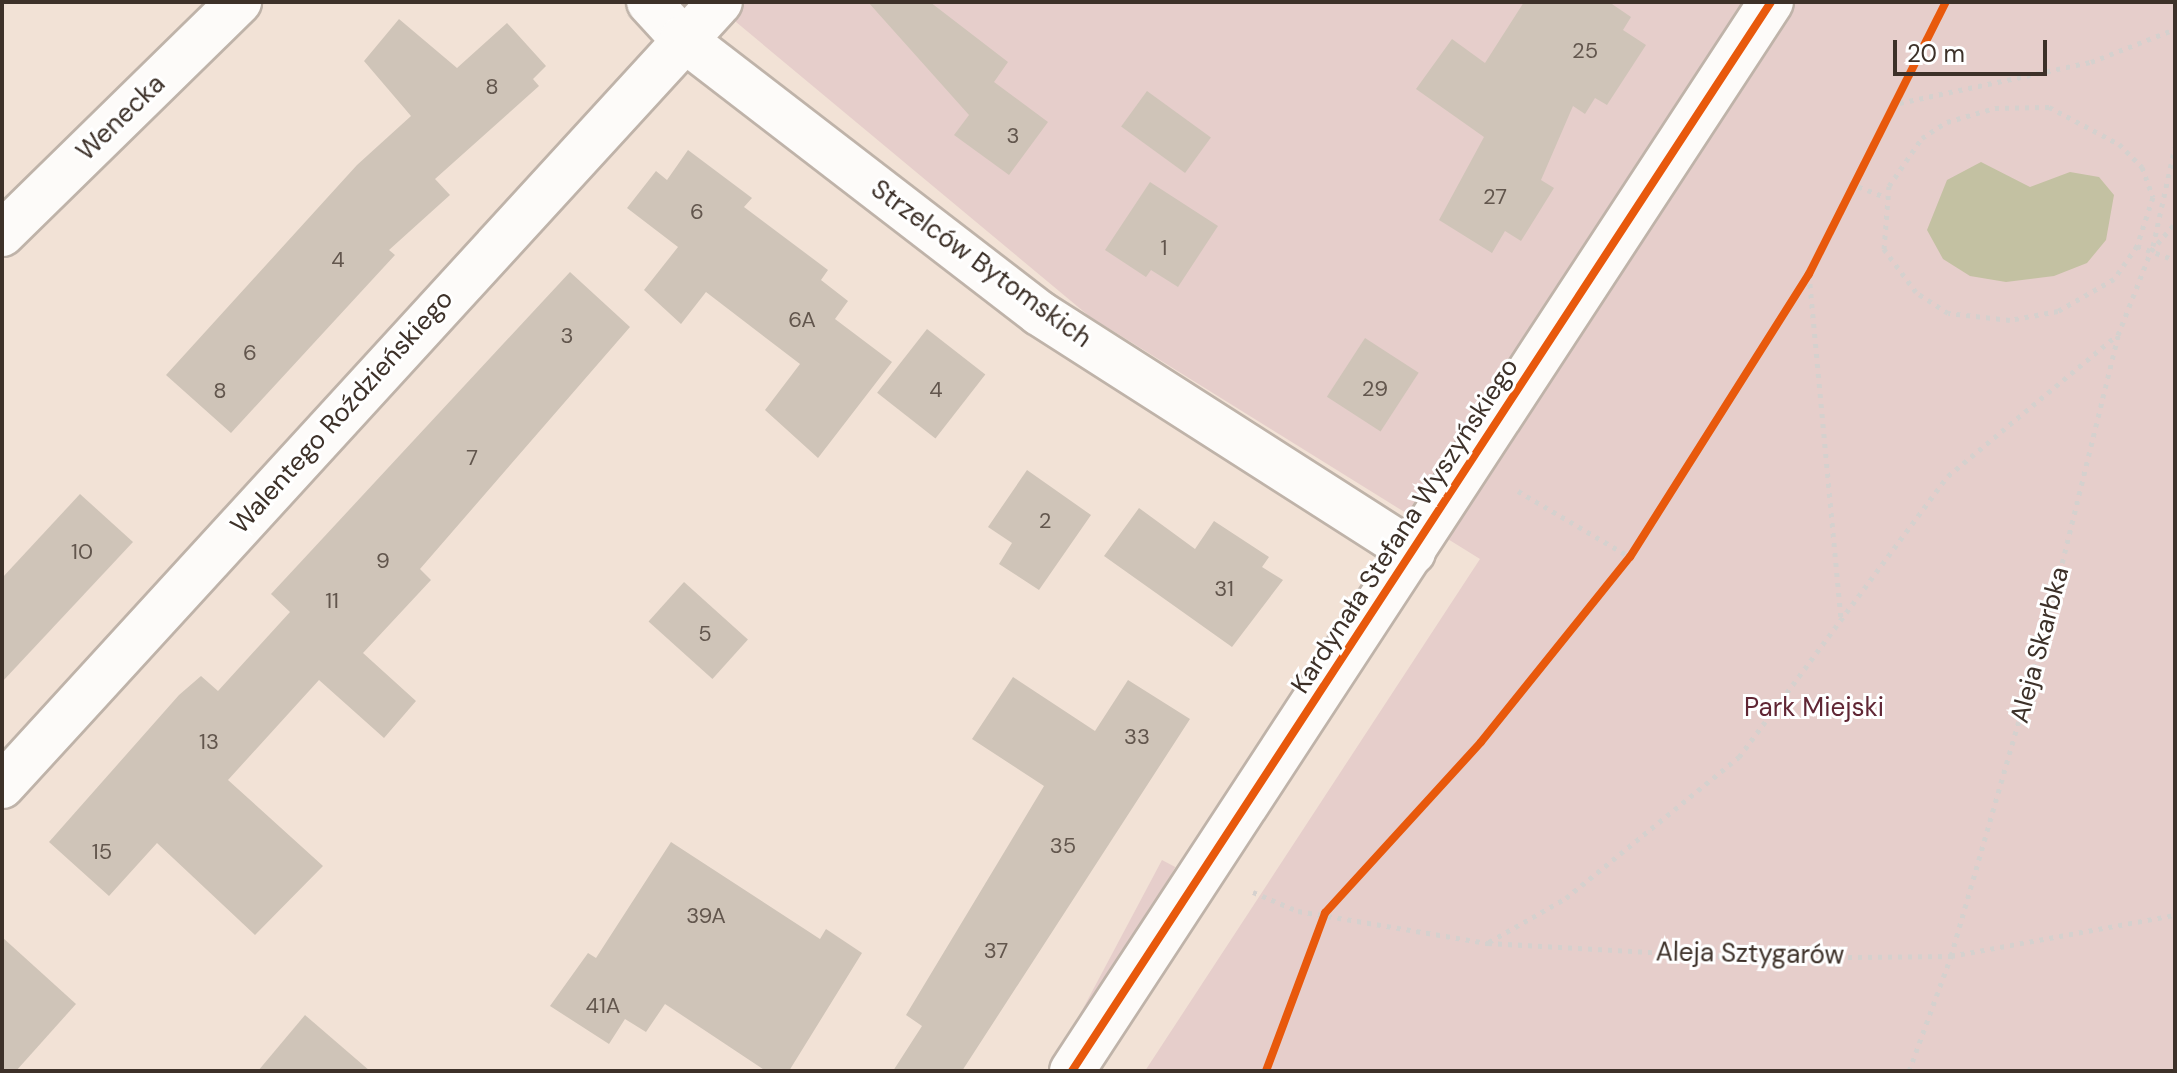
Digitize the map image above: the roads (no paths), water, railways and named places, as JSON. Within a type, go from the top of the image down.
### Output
[{"type":"street","name":"Wenecka","points":[[2,234],[239,2]]},
{"type":"street","name":"Strzelców Bytomskich","points":[[649,2],[682,38],[1039,313],[1413,552]]},
{"type":"street","name":"Walentego Roździeńskiego","points":[[2,786],[682,38],[720,2]]},
{"type":"street","name":"Kardynała Stefana Wyszyńskiego","points":[[1072,1071],[1771,2]]},
{"type":"park label","name":"Park Miejski","points":[[1814,708]]}]
